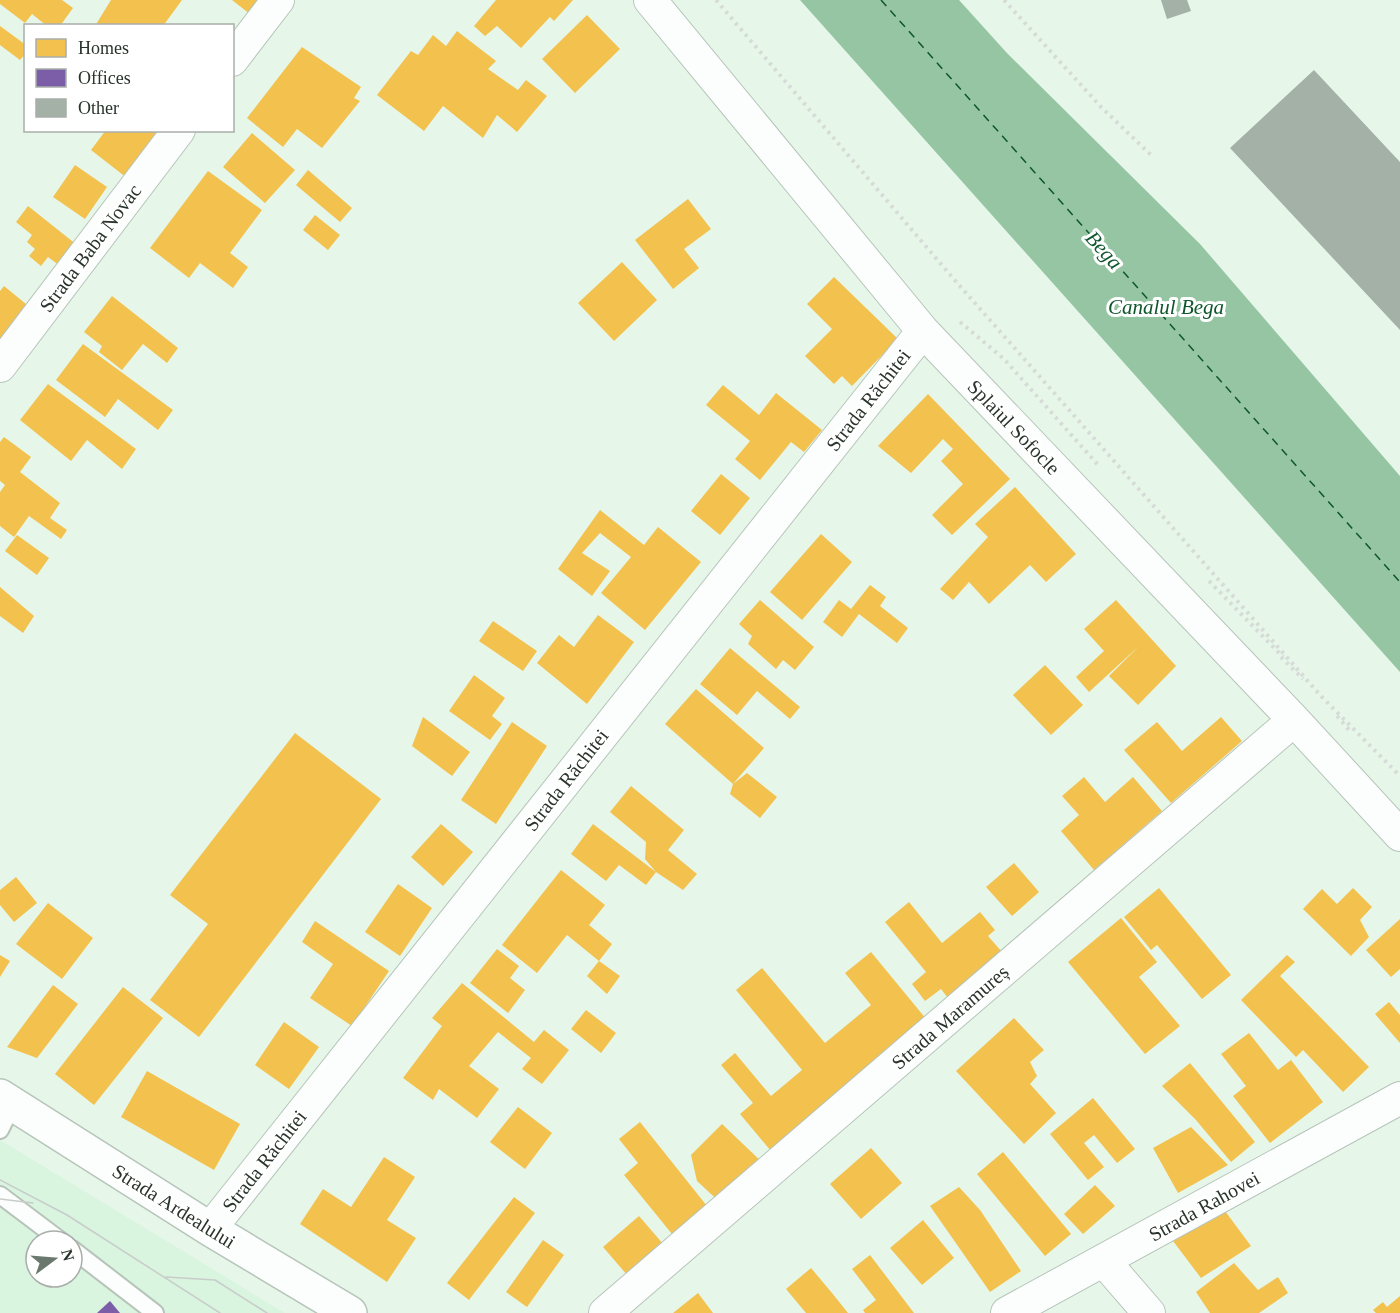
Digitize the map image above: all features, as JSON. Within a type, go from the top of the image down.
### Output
[{"type":"street","points":[[234,57],[278,0]]},
{"type":"street","name":"Splaiul Sofocle","points":[[650,0],[923,331],[1294,720],[1400,835]]},
{"type":"street","name":"Strada Baba Novac","points":[[0,366],[177,132]]},
{"type":"street","name":"Strada Răchitei","points":[[210,1229],[923,331]]},
{"type":"street","name":"Strada Maramureș","points":[[605,1313],[1294,720]]},
{"type":"street","name":"Strada Rahovei","points":[[1007,1313],[1400,1098]]},
{"type":"street","name":"Strada Ardealului","points":[[4,1110],[350,1313]]},
{"type":"street","points":[[1104,1261],[1149,1313]]},
{"type":"lane","points":[[0,1194],[46,1229]]},
{"type":"lane","points":[[84,1258],[155,1313]]},
{"type":"path","points":[[716,0],[952,277],[1321,696]]},
{"type":"path","points":[[1004,0],[1101,107],[1150,155]]},
{"type":"path","points":[[954,316],[1004,359],[1104,472]]},
{"type":"path","points":[[1208,581],[1400,776]]},
{"type":"shaded area","points":[[0,1140],[285,1313],[0,1313]]},
{"type":"water","name":"Canalul Bega","points":[[800,0],[959,0],[1006,52],[1200,244],[1400,476],[1400,672]]},
{"type":"building: Homes","points":[[0,0],[62,0],[73,8],[61,24],[44,24],[32,14],[25,23],[0,4]]},
{"type":"building: Homes","points":[[111,0],[182,0],[164,24],[96,24]]},
{"type":"building: Homes","points":[[232,0],[269,0],[255,18]]},
{"type":"building: Homes","points":[[496,0],[573,0],[554,21],[550,17],[521,48],[497,26],[485,36],[474,26]]},
{"type":"building: Homes","points":[[587,15],[620,49],[575,93],[542,59]]},
{"type":"building: Homes","points":[[0,26],[24,44],[24,55],[20,60],[0,45]]},
{"type":"building: Homes","points":[[457,31],[496,61],[488,69],[518,90],[526,80],[547,96],[517,132],[497,115],[483,138],[443,106],[424,131],[377,95],[411,51],[418,55],[433,35],[446,46]]},
{"type":"building: Homes","points":[[302,47],[361,87],[354,98],[360,101],[322,148],[297,129],[283,147],[247,118]]},
{"type":"building: Homes","points":[[104,132],[162,132],[127,178],[91,150]]},
{"type":"building: Homes","points":[[252,133],[295,170],[265,203],[223,167]]},
{"type":"building: Homes","points":[[75,165],[107,187],[85,219],[53,197]]},
{"type":"building: Homes","points":[[308,170],[352,208],[340,222],[296,185]]},
{"type":"building: Homes","points":[[208,171],[262,210],[230,253],[248,267],[233,288],[200,263],[189,278],[150,248]]},
{"type":"building: Homes","points":[[688,199],[711,229],[684,249],[699,268],[673,289],[635,240]]},
{"type":"building: Homes","points":[[28,206],[77,245],[60,266],[48,257],[41,266],[29,256],[35,249],[27,242],[32,235],[16,222]]},
{"type":"building: Homes","points":[[315,215],[340,235],[328,250],[303,230]]},
{"type":"building: Homes","points":[[622,262],[657,300],[614,341],[578,303]]},
{"type":"building: Homes","points":[[834,277],[898,339],[852,386],[842,376],[834,384],[805,356],[832,329],[807,304]]},
{"type":"building: Homes","points":[[4,286],[32,309],[0,347],[0,291]]},
{"type":"building: Homes","points":[[112,296],[178,348],[167,363],[143,344],[122,370],[99,352],[102,346],[84,332]]},
{"type":"building: Homes","points":[[83,344],[173,410],[158,430],[118,399],[105,417],[56,380]]},
{"type":"building: Homes","points":[[48,384],[136,449],[122,469],[87,440],[71,461],[20,420]]},
{"type":"building: Homes","points":[[723,385],[759,415],[776,393],[822,430],[804,452],[791,442],[760,480],[735,459],[750,441],[706,405]]},
{"type":"building: Homes","points":[[928,394],[1010,479],[952,535],[932,515],[963,484],[941,461],[953,449],[943,439],[911,473],[878,446]]},
{"type":"building: Homes","points":[[4,437],[31,457],[20,472],[60,503],[50,518],[67,530],[61,539],[29,516],[14,537],[0,526],[0,492],[5,485],[0,481],[0,442]]},
{"type":"building: Homes","points":[[721,474],[750,498],[720,535],[691,511]]},
{"type":"building: Homes","points":[[1015,487],[1076,554],[1046,582],[1030,565],[989,604],[969,582],[953,600],[940,589],[988,537],[975,524]]},
{"type":"building: Homes","points":[[600,510],[644,545],[658,527],[701,562],[645,630],[601,593],[631,557],[600,533],[582,553],[610,571],[592,596],[558,569]]},
{"type":"building: Homes","points":[[821,534],[852,562],[802,620],[770,592]]},
{"type":"building: Homes","points":[[17,535],[49,558],[37,575],[5,551]]},
{"type":"building: Homes","points":[[870,585],[886,597],[880,606],[908,628],[897,643],[859,614],[842,637],[823,622],[839,600],[851,609]]},
{"type":"building: Homes","points":[[0,587],[34,616],[23,633],[0,616]]},
{"type":"building: Homes","points":[[760,600],[814,647],[795,670],[783,660],[776,669],[748,644],[752,636],[739,624]]},
{"type":"building: Homes","points":[[1116,600],[1176,666],[1138,705],[1109,676],[1139,646],[1089,692],[1076,677],[1104,651],[1084,629]]},
{"type":"building: Homes","points":[[598,615],[634,642],[587,704],[537,663],[559,635],[574,647]]},
{"type":"building: Homes","points":[[493,621],[537,651],[523,671],[479,641]]},
{"type":"building: Homes","points":[[730,648],[800,707],[790,719],[757,691],[737,715],[700,684]]},
{"type":"building: Homes","points":[[1045,665],[1083,705],[1051,735],[1013,695]]},
{"type":"building: Homes","points":[[474,675],[505,698],[492,716],[502,724],[490,740],[449,711]]},
{"type":"building: Homes","points":[[696,689],[764,748],[733,784],[665,724]]},
{"type":"building: Homes","points":[[423,717],[470,752],[452,776],[412,746]]},
{"type":"building: Homes","points":[[1221,717],[1242,741],[1171,803],[1124,750],[1157,722],[1182,751]]},
{"type":"building: Homes","points":[[512,722],[547,746],[496,824],[461,800]]},
{"type":"building: Homes","points":[[295,733],[381,799],[199,1037],[150,1000],[208,924],[170,895]]},
{"type":"building: Homes","points":[[747,773],[777,797],[760,818],[730,794],[733,784]]},
{"type":"building: Homes","points":[[1084,777],[1105,802],[1133,777],[1162,811],[1094,870],[1061,831],[1079,815],[1062,796]]},
{"type":"building: Homes","points":[[631,786],[684,830],[668,850],[697,874],[683,890],[656,872],[645,859],[646,842],[610,812]]},
{"type":"building: Homes","points":[[441,824],[473,852],[443,886],[411,857]]},
{"type":"building: Homes","points":[[593,824],[656,872],[646,885],[619,865],[606,881],[571,854]]},
{"type":"building: Homes","points":[[1014,863],[1039,892],[1012,916],[986,887]]},
{"type":"building: Homes","points":[[561,870],[605,905],[589,925],[612,944],[599,961],[567,935],[537,973],[502,945]]},
{"type":"building: Homes","points":[[16,877],[37,903],[14,922],[0,905],[0,890]]},
{"type":"building: Homes","points":[[398,884],[432,908],[400,956],[365,932]]},
{"type":"building: Homes","points":[[1159,888],[1231,975],[1202,999],[1157,945],[1151,950],[1124,917]]},
{"type":"building: Homes","points":[[1353,888],[1372,907],[1360,920],[1369,937],[1351,956],[1303,909],[1322,889],[1337,904]]},
{"type":"building: Homes","points":[[909,902],[942,943],[980,912],[995,930],[988,936],[1003,953],[948,998],[941,989],[925,1001],[912,984],[926,972],[885,922]]},
{"type":"building: Homes","points":[[48,903],[93,938],[62,979],[16,944]]},
{"type":"building: Homes","points":[[1121,918],[1157,962],[1139,977],[1180,1026],[1145,1054],[1068,962]]},
{"type":"building: Homes","points":[[1400,919],[1400,969],[1391,977],[1366,950]]},
{"type":"building: Homes","points":[[315,921],[389,971],[352,1026],[310,998],[333,964],[302,942]]},
{"type":"building: Homes","points":[[497,949],[519,966],[510,978],[525,990],[508,1013],[470,983]]},
{"type":"building: Homes","points":[[871,952],[927,1020],[771,1151],[740,1114],[753,1103],[721,1065],[735,1053],[771,1096],[802,1070],[736,990],[762,968],[825,1043],[871,1005],[845,973]]},
{"type":"building: Homes","points":[[0,955],[10,961],[0,977]]},
{"type":"building: Homes","points":[[1287,955],[1295,962],[1280,976],[1369,1067],[1343,1092],[1303,1050],[1296,1057],[1241,1000]]},
{"type":"building: Homes","points":[[599,961],[620,976],[607,994],[587,976]]},
{"type":"building: Homes","points":[[462,983],[534,1042],[544,1030],[569,1050],[542,1084],[522,1069],[531,1058],[498,1032],[469,1066],[499,1089],[477,1118],[439,1089],[433,1100],[403,1078],[442,1026],[432,1018]]},
{"type":"building: Homes","points":[[53,985],[78,1004],[37,1058],[7,1047]]},
{"type":"building: Homes","points":[[123,987],[163,1018],[94,1105],[55,1074]]},
{"type":"building: Homes","points":[[1389,1002],[1400,1015],[1400,1043],[1375,1014]]},
{"type":"building: Homes","points":[[586,1010],[616,1033],[601,1053],[571,1029]]},
{"type":"building: Homes","points":[[1014,1018],[1044,1050],[1030,1062],[1037,1076],[1030,1084],[1056,1113],[1024,1144],[956,1071]]},
{"type":"building: Homes","points":[[284,1022],[319,1047],[289,1089],[255,1065]]},
{"type":"building: Homes","points":[[1249,1033],[1278,1070],[1291,1060],[1323,1102],[1270,1143],[1233,1096],[1246,1086],[1221,1054]]},
{"type":"building: Homes","points":[[1190,1063],[1255,1142],[1231,1162],[1196,1120],[1162,1086]]},
{"type":"building: Homes","points":[[147,1071],[240,1124],[214,1170],[121,1117]]},
{"type":"building: Homes","points":[[1093,1098],[1135,1149],[1117,1163],[1094,1135],[1084,1143],[1104,1167],[1088,1180],[1050,1134]]},
{"type":"building: Homes","points":[[518,1107],[552,1133],[525,1169],[490,1142]]},
{"type":"building: Homes","points":[[640,1122],[707,1206],[672,1234],[624,1175],[638,1163],[619,1139]]},
{"type":"building: Homes","points":[[722,1124],[766,1166],[725,1207],[697,1181],[691,1155]]},
{"type":"building: Homes","points":[[1191,1127],[1228,1165],[1178,1193],[1153,1148]]},
{"type":"building: Homes","points":[[871,1148],[902,1183],[861,1219],[830,1184]]},
{"type":"building: Homes","points":[[1003,1152],[1071,1234],[1045,1256],[977,1174]]},
{"type":"building: Homes","points":[[384,1157],[415,1177],[387,1220],[416,1238],[387,1282],[300,1224],[323,1189],[351,1207]]},
{"type":"building: Homes","points":[[1095,1185],[1115,1206],[1083,1234],[1064,1214]]},
{"type":"building: Homes","points":[[959,1187],[980,1210],[1021,1271],[990,1292],[930,1206]]},
{"type":"building: Homes","points":[[514,1197],[535,1213],[469,1300],[447,1283]]},
{"type":"building: Homes","points":[[1222,1207],[1251,1246],[1201,1278],[1173,1241]]},
{"type":"building: Homes","points":[[639,1216],[664,1245],[628,1276],[603,1247]]},
{"type":"building: Homes","points":[[923,1220],[954,1258],[922,1285],[890,1248]]},
{"type":"building: Homes","points":[[543,1240],[564,1255],[527,1307],[506,1292]]},
{"type":"building: Homes","points":[[870,1255],[914,1313],[865,1313],[863,1310],[876,1300],[852,1269]]},
{"type":"building: Homes","points":[[1234,1263],[1258,1290],[1278,1277],[1288,1293],[1259,1313],[1210,1313],[1196,1292]]},
{"type":"building: Homes","points":[[811,1268],[848,1313],[806,1313],[786,1289]]},
{"type":"building: Homes","points":[[698,1293],[713,1313],[673,1313]]},
{"type":"building: Homes","points":[[1400,1296],[1400,1313],[1376,1313],[1373,1310],[1383,1302],[1387,1307]]},
{"type":"building: Offices","points":[[110,1301],[120,1313],[97,1313]]},
{"type":"building: Other","points":[[1161,0],[1187,0],[1191,11],[1167,19]]},
{"type":"building: Other","points":[[1314,70],[1400,162],[1400,330],[1230,148]]},
{"type":"ferry route","points":[[881,0],[1400,582]]},
{"type":"tram line","points":[[0,1180],[67,1215],[220,1313]]},
{"type":"tram line","points":[[0,1199],[33,1203]]},
{"type":"tram line","points":[[166,1277],[215,1280],[267,1313]]},
{"type":"water label","name":"Bega","points":[[1104,250]]}]
